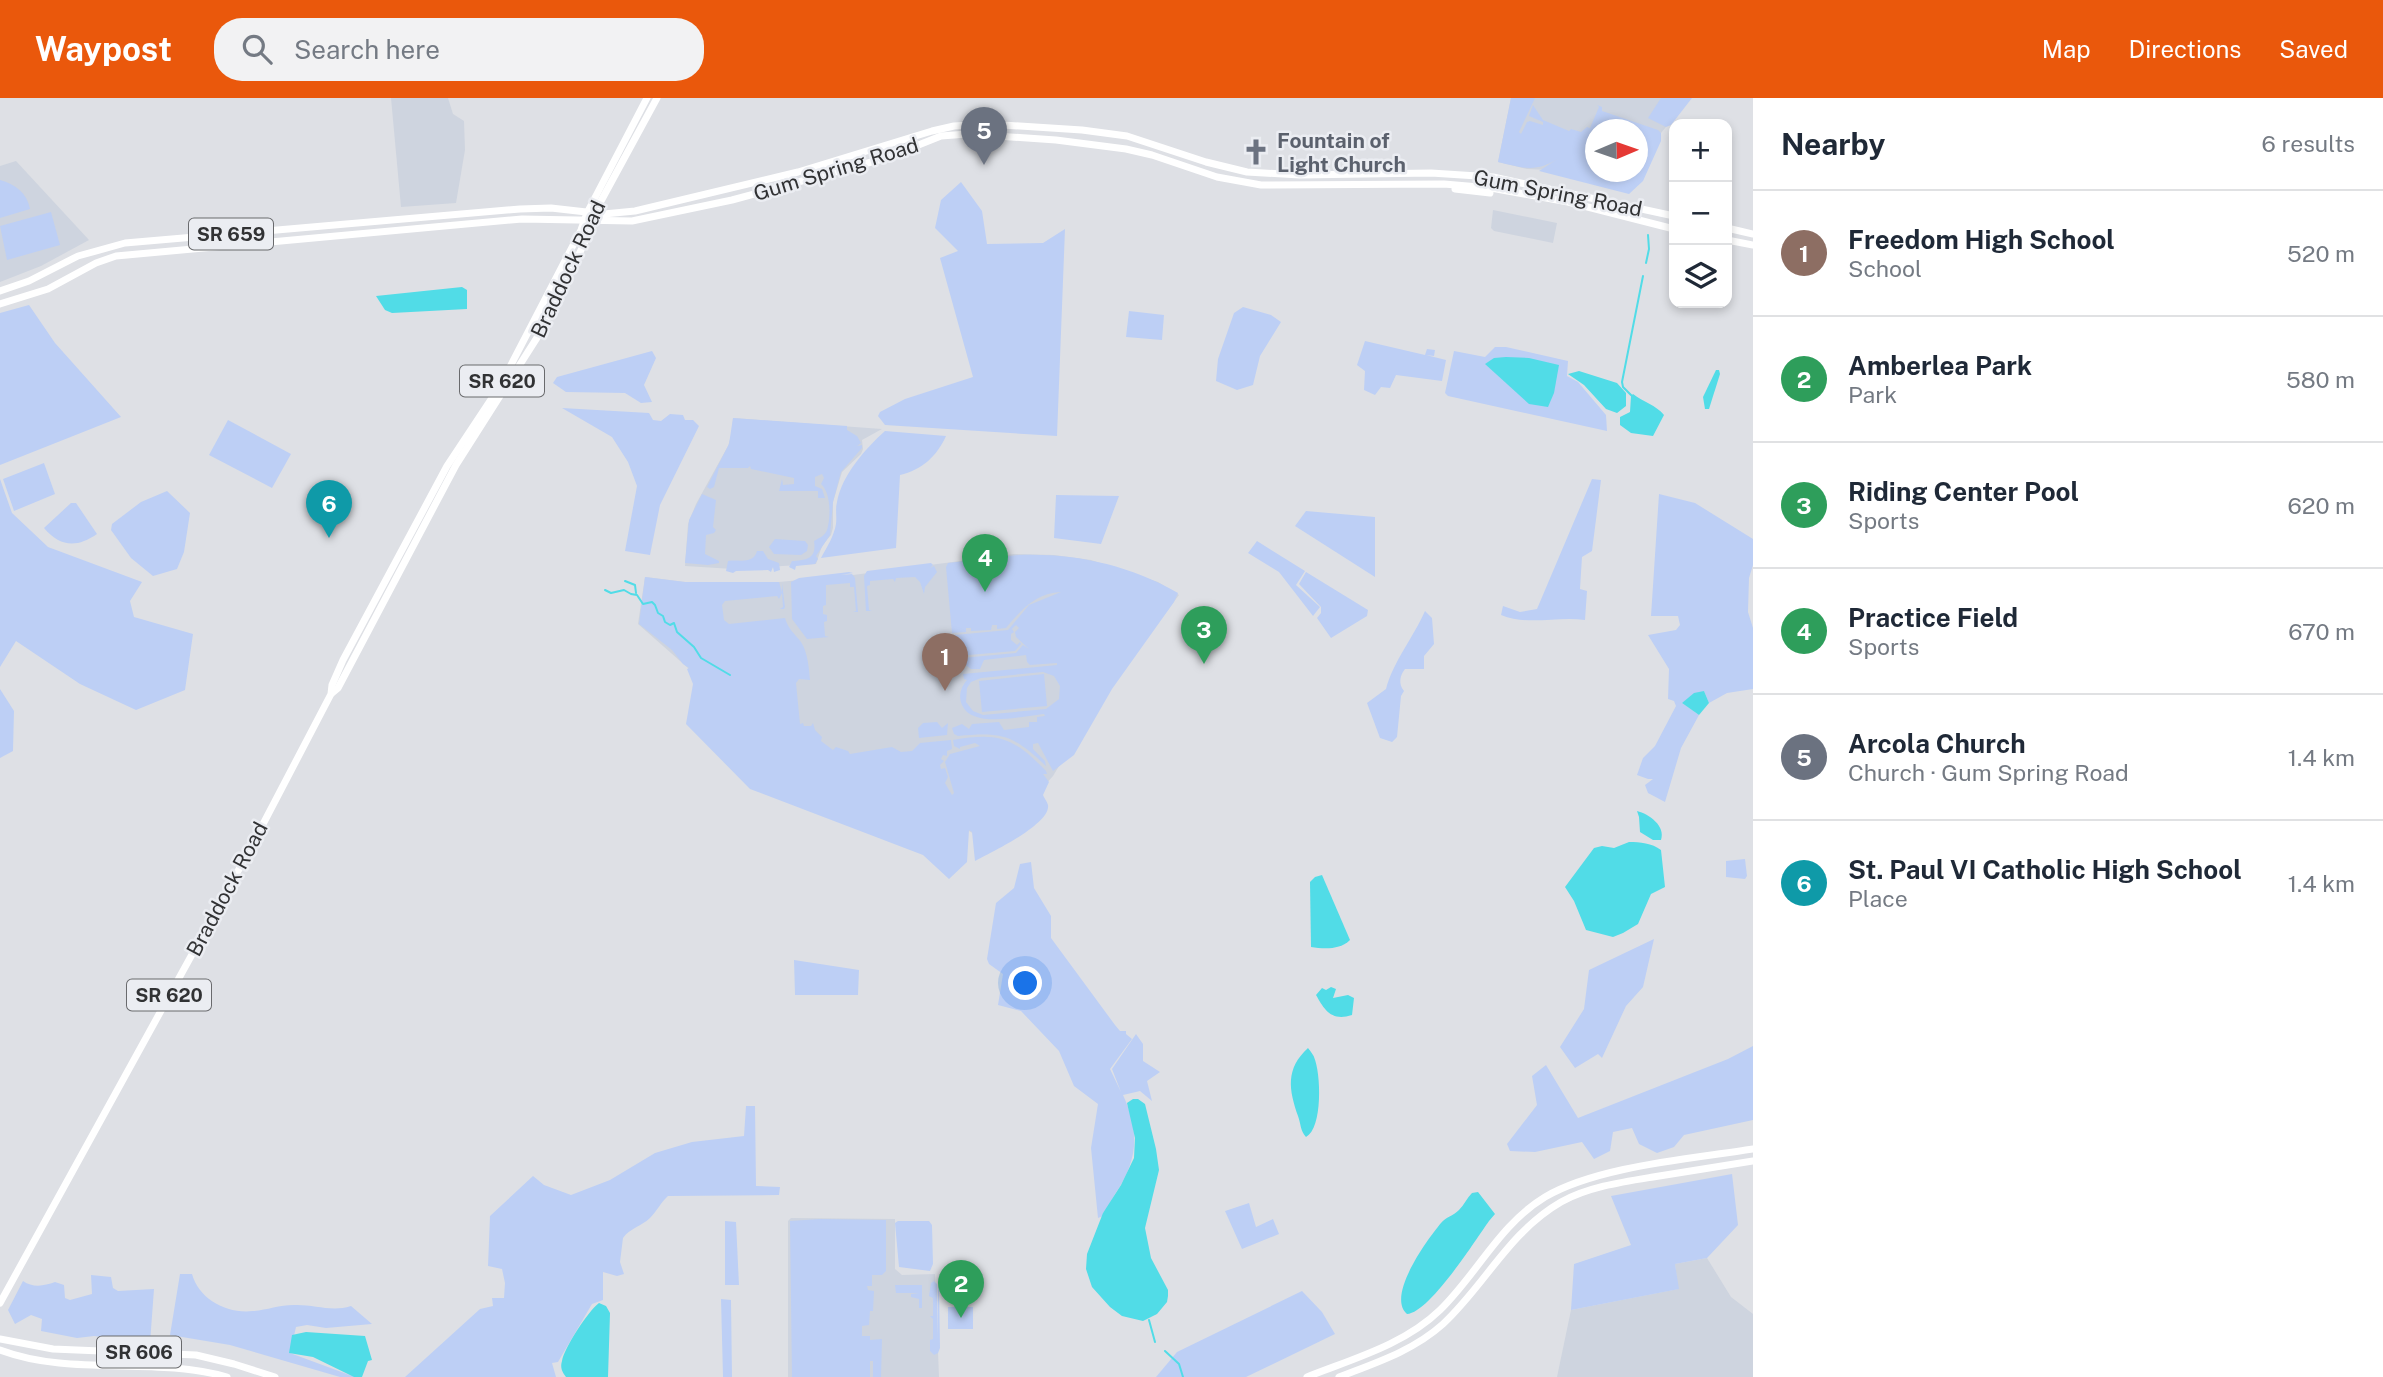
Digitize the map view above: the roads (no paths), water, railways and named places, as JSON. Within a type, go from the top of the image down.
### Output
[{"type":"main road","name":"Braddock Road","points":[[0,1303],[249,851],[331,694],[332,685],[344,658],[447,466],[493,398],[589,217],[647,98]]},
{"type":"main road","name":"Braddock Road","points":[[331,694],[338,688],[456,465],[540,333],[586,239],[589,217],[657,98]]},
{"type":"main road","points":[[630,148],[630,139],[641,116],[640,112]]},
{"type":"main road","name":"Gum Spring Road","points":[[0,304],[48,289],[96,263],[116,256],[635,211],[829,164],[924,132],[954,126],[986,124],[1119,134],[1247,172],[1292,175],[1430,173],[1493,177],[1669,215]]},
{"type":"main road","name":"Gum Spring Road","points":[[0,291],[29,281],[85,253],[125,243],[520,209],[551,208],[589,217],[632,221],[732,200],[886,158],[941,136],[959,134],[1056,140],[1126,149],[1217,177],[1261,185],[1471,185],[1568,202],[1669,228]]},
{"type":"main road","points":[[1423,185],[1490,193]]},
{"type":"main road","points":[[1732,229],[1753,234]]},
{"type":"main road","points":[[1732,241],[1753,245]]},
{"type":"main road","points":[[515,374],[535,327],[535,318]]},
{"type":"main road","points":[[1307,1377],[1395,1342],[1414,1331],[1439,1311],[1511,1225],[1553,1193],[1604,1174],[1753,1149]]},
{"type":"main road","points":[[1339,1377],[1404,1350],[1442,1325],[1516,1237],[1564,1200],[1618,1183],[1753,1161]]},
{"type":"main road","name":"SR 606","points":[[0,1339],[52,1349],[196,1355],[275,1377]]},
{"type":"main road","points":[[1368,1366],[1373,1355],[1392,1347],[1395,1342]]},
{"type":"main road","name":"SR 606","points":[[0,1350],[41,1361],[196,1369],[227,1377]]},
{"type":"main road","points":[[1339,1377],[1343,1372],[1358,1366],[1364,1354]]},
{"type":"water","points":[[462,287],[467,290],[467,309],[392,313],[385,310],[376,296]]},
{"type":"water","points":[[1494,358],[1529,358],[1559,365],[1554,393],[1548,407],[1529,404],[1485,364]]},
{"type":"water","points":[[1716,370],[1719,370],[1720,374],[1709,409],[1705,409],[1703,397]]},
{"type":"water","points":[[1579,371],[1617,383],[1626,393],[1626,406],[1617,413],[1606,409],[1584,385],[1568,374]]},
{"type":"water","points":[[1633,394],[1664,415],[1653,436],[1631,433],[1620,425],[1620,417],[1630,412]]},
{"type":"water","points":[[1704,691],[1709,703],[1699,715],[1682,703],[1694,693]]},
{"type":"water","points":[[1637,811],[1659,825],[1661,840],[1653,840],[1640,832]]},
{"type":"water","points":[[1629,842],[1650,844],[1661,850],[1665,887],[1651,894],[1638,924],[1623,933],[1613,937],[1586,930],[1565,887],[1594,848],[1614,848]]},
{"type":"water","points":[[1322,875],[1350,940],[1342,946],[1311,947],[1310,882]]},
{"type":"water","points":[[1331,987],[1336,989],[1333,998],[1348,995],[1354,998],[1352,1015],[1333,1015],[1322,1005],[1316,995],[1322,988],[1326,990]]},
{"type":"water","points":[[1308,1048],[1316,1065],[1319,1100],[1312,1132],[1306,1137],[1295,1106],[1291,1080],[1295,1064]]},
{"type":"water","points":[[1133,1099],[1145,1104],[1156,1149],[1159,1170],[1145,1228],[1151,1258],[1168,1290],[1167,1302],[1157,1314],[1143,1321],[1122,1316],[1110,1307],[1092,1287],[1086,1269],[1087,1254],[1103,1213],[1134,1158],[1135,1138],[1127,1103]]},
{"type":"water","points":[[1478,1192],[1495,1214],[1439,1289],[1416,1311],[1407,1314],[1402,1306],[1401,1295],[1411,1268],[1441,1223],[1459,1210],[1472,1193]]},
{"type":"water","points":[[599,1303],[606,1306],[610,1313],[608,1377],[566,1377],[561,1363],[567,1347],[589,1313]]},
{"type":"water","points":[[306,1332],[365,1336],[372,1360],[368,1361],[362,1377],[354,1377],[313,1357],[289,1353],[292,1335]]},
{"type":"waterway","points":[[1646,263],[1648,235]]},
{"type":"waterway","points":[[1632,396],[1622,382],[1643,276]]},
{"type":"waterway","points":[[625,581],[635,585],[636,593]]},
{"type":"waterway","points":[[605,590],[611,593],[624,590],[637,595],[643,604],[652,602],[665,622],[670,625],[674,623],[677,632],[694,647],[701,658],[730,675]]},
{"type":"waterway","points":[[1149,1320],[1155,1342]]},
{"type":"waterway","points":[[1165,1351],[1179,1364],[1183,1377]]},
{"type":"place","name":"Fountain of Light Church","points":[[1256,152]]},
{"type":"place","name":"Arcola Church","points":[[984,165]]},
{"type":"place","name":"St. Paul VI Catholic High School","points":[[329,538]]},
{"type":"place","name":"Practice Field","points":[[985,592]]},
{"type":"place","name":"Riding Center Pool","points":[[1204,664]]},
{"type":"place","name":"Freedom High School","points":[[945,691]]},
{"type":"place","name":"Amberlea Park","points":[[961,1318]]}]
